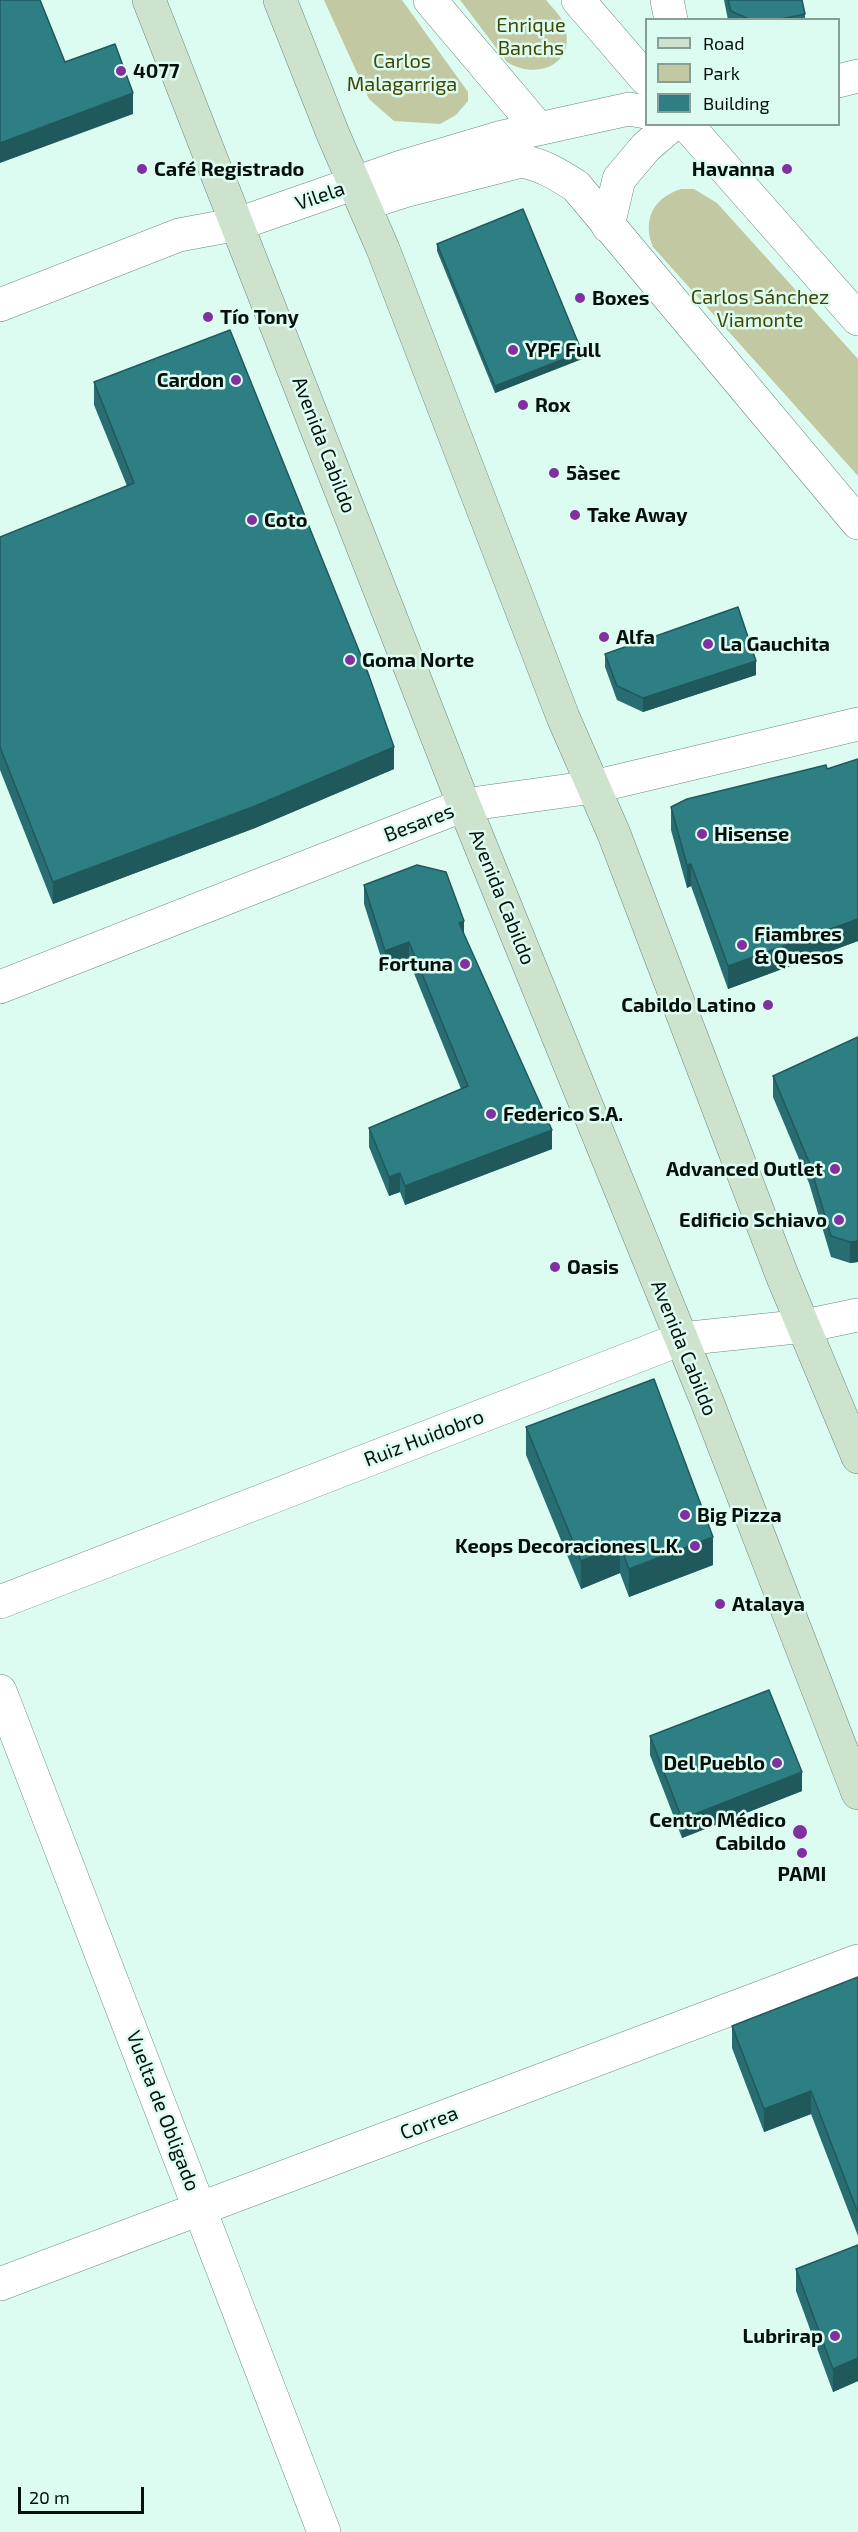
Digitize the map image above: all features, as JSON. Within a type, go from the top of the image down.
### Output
[{"type":"main road","name":"Avenida Cabildo","points":[[149,0],[464,805],[681,1339],[858,1793]]},
{"type":"main road","points":[[280,0],[359,194],[562,717],[593,787],[804,1326],[858,1457]]},
{"type":"street","points":[[430,0],[538,128]]},
{"type":"street","points":[[578,0],[645,78]]},
{"type":"street","points":[[668,0],[671,18]]},
{"type":"street","points":[[840,80],[858,76]]},
{"type":"street","name":"Vilela","points":[[359,194],[412,164],[538,128],[629,109],[645,112]]},
{"type":"street","points":[[608,226],[619,179],[646,147],[671,126]]},
{"type":"street","points":[[688,126],[858,319]]},
{"type":"street","name":"Vilela","points":[[0,304],[179,235],[238,224],[359,194],[404,191],[521,161],[540,164],[576,186],[858,523]]},
{"type":"street","name":"Besares","points":[[0,987],[464,805],[593,787],[858,724]]},
{"type":"street","name":"Ruiz Huidobro","points":[[0,1602],[681,1339],[804,1326],[858,1315]]},
{"type":"street","name":"Vuelta de Obligado","points":[[0,1691],[324,2532]]},
{"type":"street","name":"Correa","points":[[0,2284],[858,1961]]},
{"type":"green space","name":"Carlos Malagarriga","points":[[324,0],[402,0],[468,92],[468,101],[456,115],[440,124],[394,121],[369,99]]},
{"type":"green space","name":"Enrique Banchs","points":[[460,0],[546,0],[564,23],[567,40],[565,51],[551,66],[541,69],[529,70],[507,62]]},
{"type":"green space","name":"Carlos Sánchez Viamonte","points":[[681,189],[694,189],[717,203],[858,359],[858,476],[653,247],[649,228],[652,211],[663,198]]},
{"type":"building","points":[[0,0],[40,0],[65,62],[115,44],[133,93],[0,143]]},
{"type":"building","points":[[728,0],[802,0],[805,14],[786,18],[747,18],[731,11]]},
{"type":"building","points":[[523,209],[582,352],[495,386],[437,244]]},
{"type":"building","points":[[230,330],[368,673],[394,747],[255,806],[53,882],[0,747],[0,537],[134,483],[94,382]]},
{"type":"building","name":"La Gauchita","points":[[738,607],[756,661],[643,698],[617,686],[605,654]]},
{"type":"building","points":[[858,759],[858,919],[728,966],[691,864],[687,865],[671,807],[687,799],[826,765],[827,769]]},
{"type":"building","points":[[417,865],[446,872],[464,921],[459,923],[552,1130],[405,1186],[400,1173],[389,1177],[369,1128],[468,1086],[409,942],[385,951],[364,885]]},
{"type":"building","points":[[858,1037],[858,1241],[850,1242],[831,1236],[809,1162],[773,1076]]},
{"type":"building","points":[[654,1379],[713,1537],[629,1569],[620,1546],[581,1561],[526,1427]]},
{"type":"building","points":[[769,1690],[802,1772],[682,1819],[650,1736]]},
{"type":"building","points":[[858,1977],[858,2213],[811,2091],[764,2109],[732,2026]]},
{"type":"building","name":"Lubrirap","points":[[858,2245],[858,2358],[833,2369],[796,2269]]},
{"type":"place","name":"4077","points":[[121,71]]},
{"type":"place","name":"Café Registrado","points":[[142,169]]},
{"type":"place","name":"Havanna","points":[[787,169]]},
{"type":"place","name":"Boxes","points":[[580,298]]},
{"type":"place","name":"Tío Tony","points":[[208,317]]},
{"type":"place","name":"YPF Full","points":[[513,350]]},
{"type":"place","name":"Cardon","points":[[236,380]]},
{"type":"place","name":"Rox","points":[[523,405]]},
{"type":"place","name":"5àsec","points":[[554,473]]},
{"type":"place","name":"Take Away","points":[[575,515]]},
{"type":"place","name":"Coto","points":[[252,520]]},
{"type":"place","name":"Alfa","points":[[604,637]]},
{"type":"place","name":"La Gauchita","points":[[708,644]]},
{"type":"place","name":"Goma Norte","points":[[350,660]]},
{"type":"place","name":"Hisense","points":[[702,834]]},
{"type":"place","name":"Fiambres & Quesos","points":[[742,945]]},
{"type":"place","name":"Fortuna","points":[[465,964]]},
{"type":"place","name":"Cabildo Latino","points":[[768,1005]]},
{"type":"place","name":"Federico S.A.","points":[[491,1114]]},
{"type":"place","name":"Advanced Outlet","points":[[835,1169]]},
{"type":"place","name":"Edificio Schiavo","points":[[839,1220]]},
{"type":"place","name":"Oasis","points":[[555,1267]]},
{"type":"place","name":"Big Pizza","points":[[685,1515]]},
{"type":"place","name":"Keops Decoraciones L.K.","points":[[695,1546]]},
{"type":"place","name":"Atalaya","points":[[720,1604]]},
{"type":"place","name":"Del Pueblo","points":[[777,1763]]},
{"type":"place","name":"Centro Médico Cabildo","points":[[800,1832]]},
{"type":"place","name":"PAMI","points":[[802,1853]]},
{"type":"place","name":"Lubrirap","points":[[835,2336]]}]
